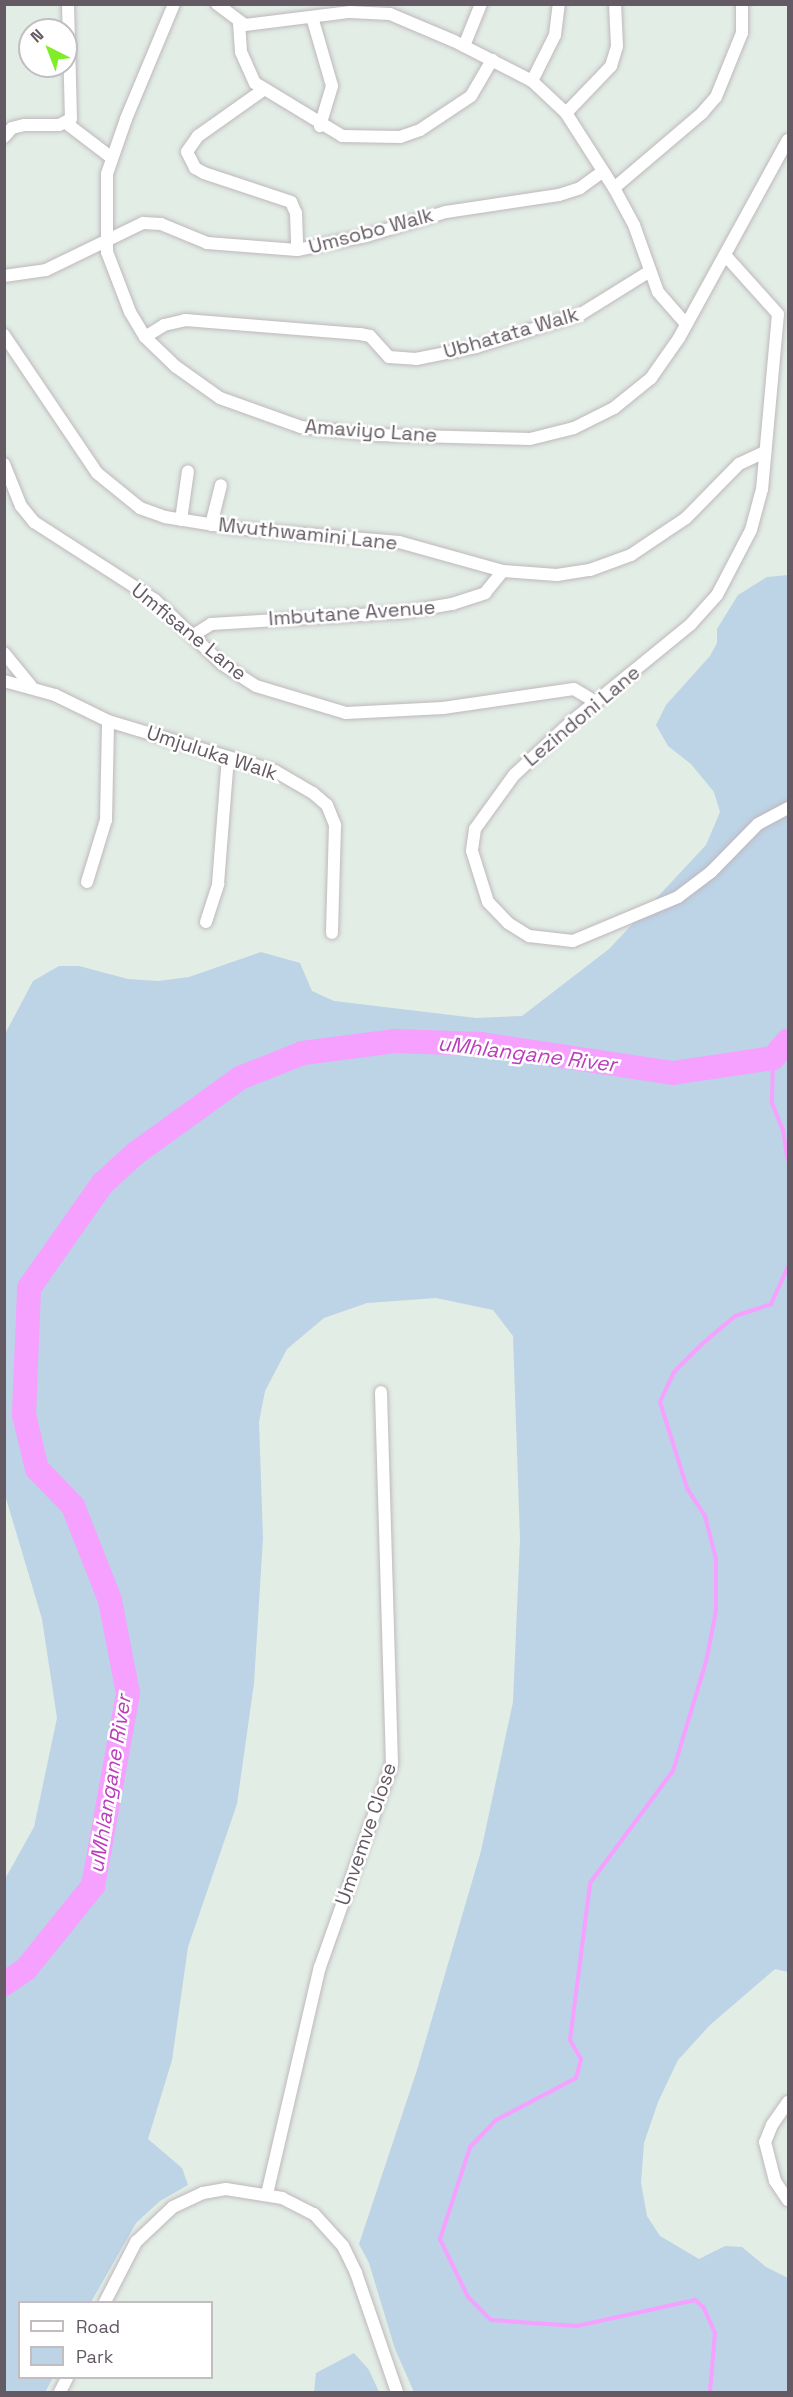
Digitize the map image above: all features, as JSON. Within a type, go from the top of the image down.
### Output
[{"type":"street","points":[[66,123],[74,109],[68,4]]},
{"type":"street","name":"Amaviyo Lane","points":[[174,4],[112,158],[105,195],[104,240],[123,300],[145,337],[197,384],[261,415],[301,427],[377,435],[530,439],[574,428],[614,408],[651,378],[686,324],[789,140]]},
{"type":"street","points":[[217,4],[239,23],[255,25],[390,9],[532,81],[566,113],[614,188],[634,225],[662,299],[686,324]]},
{"type":"street","points":[[464,46],[481,4]]},
{"type":"street","points":[[532,81],[555,35],[559,4]]},
{"type":"street","points":[[566,113],[611,66],[617,46],[615,4]]},
{"type":"street","points":[[614,188],[702,113],[716,96],[742,33],[742,4]]},
{"type":"street","points":[[312,17],[332,86],[320,126]]},
{"type":"street","points":[[239,23],[245,64],[263,90],[320,126],[352,137],[400,137],[420,130],[471,96],[492,60]]},
{"type":"street","points":[[263,90],[198,136],[187,152],[195,168],[204,173],[291,202],[296,213],[297,250]]},
{"type":"street","points":[[4,137],[12,128],[24,125],[66,123],[112,158]]},
{"type":"street","name":"Umsobo Walk","points":[[4,276],[46,270],[143,223],[154,223],[207,243],[297,250],[366,236],[446,212],[560,195],[580,188],[602,172]]},
{"type":"street","points":[[725,255],[778,314],[789,306]]},
{"type":"street","name":"Ubhatata Walk","points":[[145,337],[164,325],[185,320],[370,336],[383,353],[396,360],[476,347],[581,314],[650,271]]},
{"type":"street","name":"Lezindoni Lane","points":[[778,314],[762,489],[751,530],[717,595],[678,636],[524,763],[475,829],[472,851],[485,895],[517,931],[550,940],[573,941],[651,911],[711,872],[770,814],[789,808]]},
{"type":"street","name":"Mvuthwamini Lane","points":[[4,335],[97,473],[140,508],[182,520],[272,533],[380,539],[503,571],[557,575],[590,570],[631,555],[686,518],[739,464],[765,452]]},
{"type":"street","name":"Umfisane Lane","points":[[4,464],[21,506],[34,522],[155,600],[192,636],[243,679],[335,712],[443,708],[574,688],[596,702]]},
{"type":"street","points":[[182,520],[188,471]]},
{"type":"street","points":[[211,525],[221,485]]},
{"type":"street","name":"Imbutane Avenue","points":[[192,636],[211,624],[405,612],[452,604],[485,593],[503,571]]},
{"type":"street","points":[[4,653],[30,686]]},
{"type":"street","name":"Umjuluka Walk","points":[[4,681],[30,686],[108,721],[286,777],[322,800],[331,811],[336,837],[332,933]]},
{"type":"street","points":[[87,882],[105,820],[108,721]]},
{"type":"street","points":[[206,922],[218,884],[228,757]]},
{"type":"street","name":"Umvemve Close","points":[[267,2194],[320,1967],[392,1764],[381,1392]]},
{"type":"street","points":[[789,2102],[772,2125],[765,2142],[775,2181],[789,2200]]},
{"type":"street","points":[[106,2301],[136,2242],[167,2211],[215,2190],[267,2194],[314,2214],[343,2246],[356,2273],[397,2392]]},
{"type":"green space","points":[[788,575],[788,1972],[775,1969],[710,2025],[678,2060],[658,2102],[644,2143],[641,2183],[647,2216],[660,2236],[699,2259],[725,2246],[742,2247],[766,2267],[788,2278],[788,2392],[414,2392],[395,2349],[369,2263],[359,2244],[417,2070],[481,1851],[513,1702],[520,1539],[513,1336],[493,1310],[436,1298],[367,1303],[324,1318],[287,1349],[265,1391],[259,1422],[263,1538],[254,1683],[237,1804],[188,1947],[172,2060],[148,2139],[182,2168],[188,2185],[160,2201],[136,2223],[92,2301],[18,2301],[18,2379],[52,2379],[45,2392],[5,2392],[5,1879],[34,1827],[57,1718],[42,1619],[5,1495],[5,1034],[33,981],[59,966],[79,966],[128,979],[158,981],[189,977],[261,952],[300,963],[312,991],[334,1001],[476,1018],[522,1016],[609,949],[706,845],[720,812],[714,792],[691,764],[668,746],[656,725],[666,705],[710,656],[717,643],[717,629],[738,595],[767,577]]},
{"type":"green space","points":[[354,2353],[369,2370],[379,2392],[314,2392],[316,2373]]},
{"type":"waterway","name":"uMhlangane River","points":[[4,1984],[26,1969],[93,1886],[128,1693],[110,1600],[73,1506],[37,1469],[24,1415],[29,1288],[102,1184],[136,1153],[240,1078],[303,1053],[395,1041],[481,1044],[673,1073],[773,1058],[788,1040]]},
{"type":"waterway","points":[[773,1058],[772,1103],[783,1130],[788,1160]]},
{"type":"waterway","points":[[710,2392],[715,2333],[704,2308],[695,2300],[577,2326],[491,2320],[468,2297],[440,2239],[470,2147],[496,2120],[576,2078],[581,2059],[570,2040],[590,1883],[673,1771],[706,1662],[716,1611],[716,1559],[705,1516],[687,1488],[660,1402],[674,1372],[702,1344],[735,1316],[771,1304],[788,1267]]}]
